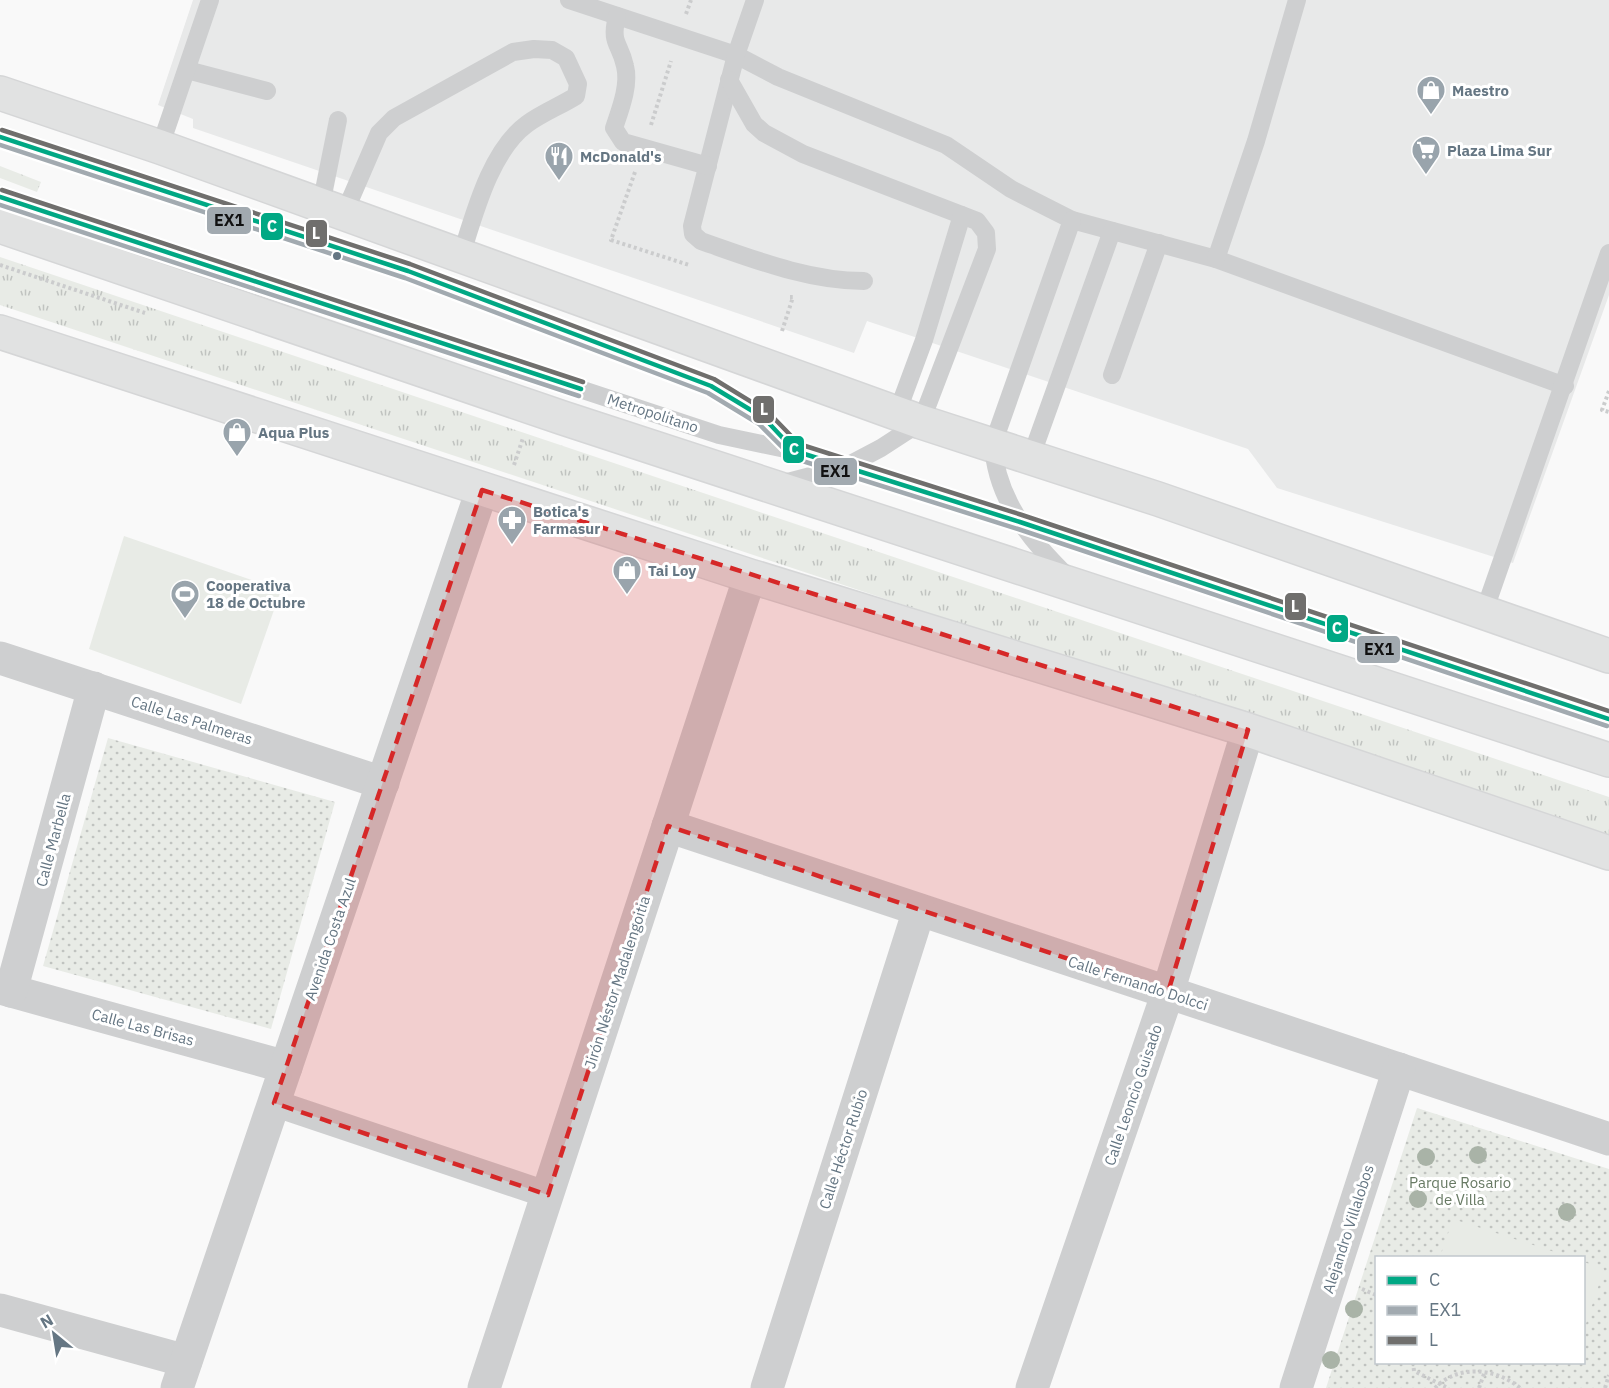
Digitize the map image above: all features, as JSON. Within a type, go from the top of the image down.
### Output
[{"type":"main road","points":[[0,93],[160,147],[909,418],[993,444],[1609,656]]},
{"type":"main road","points":[[0,226],[770,486],[1609,760]]},
{"type":"main road","points":[[0,332],[492,494],[1248,730],[1609,853]]},
{"type":"street","name":"Avenida Costa Azul","points":[[182,1374],[383,783],[492,494]]},
{"type":"street","name":"Jirón Néstor Madalengoitia","points":[[484,1388],[750,576]]},
{"type":"street","name":"Calle Las Palmeras","points":[[0,658],[383,783]]},
{"type":"street","name":"Calle Marbella","points":[[6,989],[94,688]]},
{"type":"street","name":"Calle Leoncio Guisado","points":[[1032,1388],[1168,992],[1248,730]]},
{"type":"street","name":"Calle Fernando Dolcci","points":[[668,826],[1609,1139]]},
{"type":"street","name":"Calle Héctor Rubio","points":[[767,1388],[919,910]]},
{"type":"street","name":"Calle Las Brisas","points":[[6,989],[286,1067]]},
{"type":"street","name":"Alejandro Villalobos","points":[[1296,1388],[1399,1069]]},
{"type":"street","points":[[274,1103],[548,1195]]},
{"type":"street","points":[[0,1310],[182,1374]]},
{"type":"lane","points":[[160,147],[210,0]]},
{"type":"lane","points":[[568,0],[736,55],[778,77],[946,145],[1011,189],[1072,220],[1216,259],[1565,386]]},
{"type":"lane","points":[[754,0],[729,80],[692,226],[693,234],[701,241],[765,263],[823,278],[864,281]]},
{"type":"lane","points":[[1216,259],[1256,141],[1297,0]]},
{"type":"lane","points":[[617,16],[613,34],[626,68],[623,99],[614,128],[623,142],[708,166]]},
{"type":"lane","points":[[332,209],[379,133],[394,118],[513,52],[552,50],[566,58],[578,84],[576,96],[526,124],[505,149],[484,186],[461,256]]},
{"type":"lane","points":[[187,70],[267,91]]},
{"type":"lane","points":[[729,80],[754,124],[764,133],[803,154],[977,221],[983,226],[988,239],[987,249],[909,418],[881,448],[845,467],[815,477],[770,486]]},
{"type":"lane","points":[[332,209],[338,120]]},
{"type":"lane","name":"Metropolitano","points":[[0,137],[408,271],[711,386],[764,418],[795,451]]},
{"type":"lane","name":"Metropolitano","points":[[0,197],[719,435],[795,451],[1020,522],[1609,719]]},
{"type":"lane","points":[[909,418],[924,340],[962,215]]},
{"type":"lane","points":[[1072,220],[993,444],[1001,486],[1020,522],[1043,552],[1077,586]]},
{"type":"lane","points":[[1030,457],[1112,231]]},
{"type":"lane","points":[[1112,375],[1159,243]]},
{"type":"lane","points":[[1484,612],[1565,386],[1609,253]]},
{"type":"path","points":[[1609,391],[1602,410],[1609,412]]},
{"type":"path","points":[[492,494],[524,436]]},
{"type":"path","points":[[1413,1364],[1414,1371],[1446,1388],[1450,1377]]},
{"type":"path","points":[[1435,1388],[1450,1377],[1470,1371],[1485,1371],[1508,1379],[1520,1388]]},
{"type":"path","points":[[1479,1388],[1485,1371]]},
{"type":"path","points":[[1605,1388],[1609,1375]]},
{"type":"path","points":[[1508,1379],[1510,1388]]},
{"type":"highlighted area","points":[[482,490],[1248,730],[1168,992],[668,826],[548,1195],[274,1103]]},
{"type":"shaded area","points":[[193,0],[1609,0],[1609,295],[1513,563],[1277,488],[1248,449],[867,321],[854,353],[193,128],[193,119],[158,105]]},
{"type":"green space","points":[[0,166],[41,182],[37,192],[0,178]]},
{"type":"green space","points":[[0,257],[1609,797],[1609,839],[0,305]]},
{"type":"green space","name":"Cooperativa 18 de Octubre","points":[[124,536],[281,590],[241,704],[89,649]]},
{"type":"green space","points":[[108,738],[335,802],[271,1029],[43,966]]},
{"type":"green space","name":"Parque Rosario de Villa","points":[[1417,1108],[1609,1169],[1609,1388],[1326,1388]]},
{"type":"green space","points":[[1453,1219],[1567,1256],[1440,1256]]},
{"type":"green space","points":[[1585,1262],[1604,1269],[1585,1327]]},
{"type":"transit line","name":"L","points":[[2,130],[410,264],[714,379],[768,412],[799,444],[1022,515],[1609,711]]},
{"type":"transit line","name":"C","points":[[0,137],[408,271],[711,386],[764,418],[795,451],[1020,522],[1609,719]]},
{"type":"transit line","name":"EX1","points":[[0,145],[405,278],[708,393],[759,424],[793,458],[1018,529],[1607,726]]},
{"type":"transit line","name":"L","points":[[2,190],[583,382]]},
{"type":"transit line","name":"C","points":[[0,197],[581,389]]},
{"type":"transit line","name":"EX1","points":[[0,205],[579,396]]},
{"type":"place","name":"Maestro","points":[[1431,116]]},
{"type":"place","name":"Plaza Lima Sur","points":[[1426,176]]},
{"type":"place","name":"McDonald's","points":[[559,182]]},
{"type":"place","name":"Aqua Plus","points":[[237,458]]},
{"type":"place","name":"Botica's Farmasur","points":[[512,546]]},
{"type":"place","name":"Tai Loy","points":[[627,596]]},
{"type":"place","name":"Cooperativa 18 de Octubre","points":[[185,620]]}]
